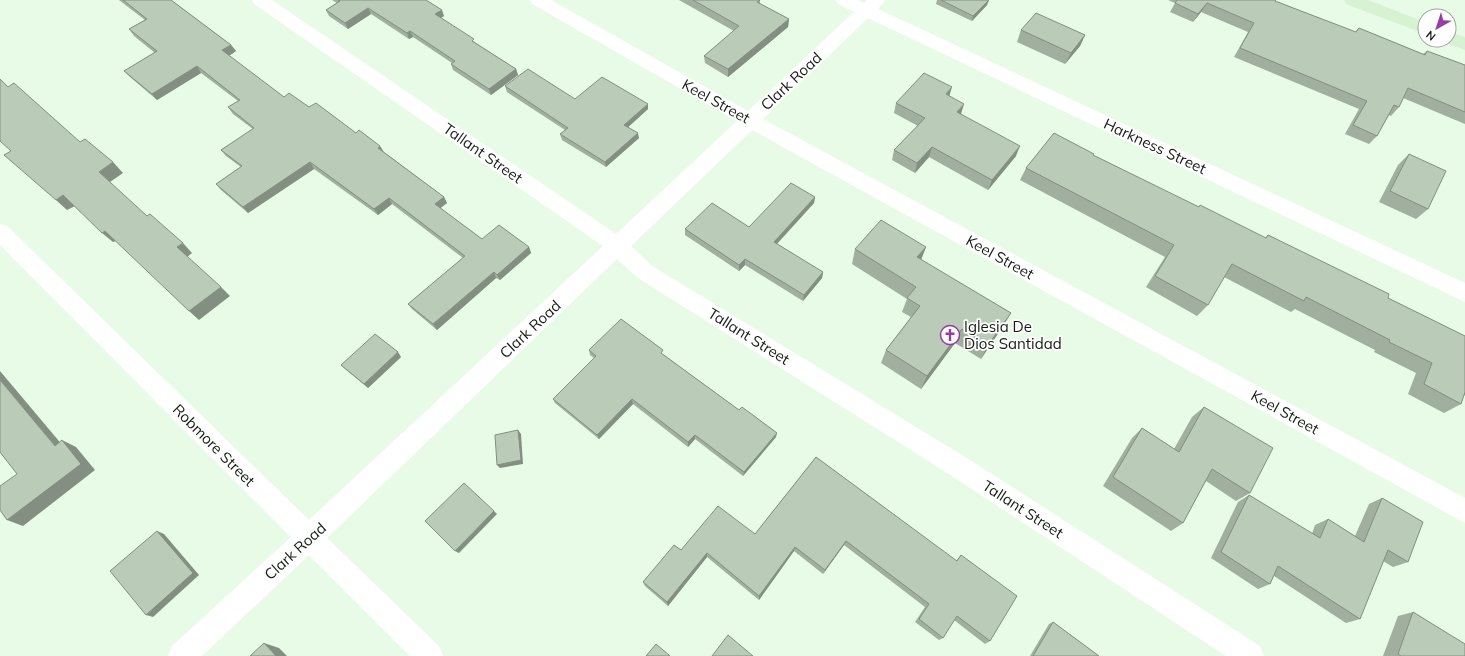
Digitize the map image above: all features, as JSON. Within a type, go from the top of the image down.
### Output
[{"type":"street","name":"Tallant Street","points":[[260,0],[618,246],[645,272],[961,468],[1250,656]]},
{"type":"street","name":"Keel Street","points":[[538,0],[750,120],[1465,511]]},
{"type":"street","name":"Harkness Street","points":[[844,0],[871,5],[1465,293]]},
{"type":"street","points":[[1352,0],[1417,25]]},
{"type":"street","name":"Clark Road","points":[[182,656],[328,521],[871,5]]},
{"type":"street","name":"Robmore Street","points":[[0,232],[429,656]]},
{"type":"building","points":[[123,0],[171,0],[231,45],[222,50],[284,97],[289,93],[309,107],[316,103],[356,133],[359,130],[380,146],[378,148],[444,197],[435,204],[482,239],[499,225],[529,247],[497,275],[494,272],[433,324],[408,304],[465,256],[389,198],[374,209],[310,162],[243,207],[216,184],[242,166],[221,150],[254,128],[228,107],[240,100],[197,66],[152,94],[124,71],[157,51],[129,29],[147,19]]},
{"type":"building","points":[[338,0],[426,0],[442,10],[435,14],[474,39],[472,41],[516,69],[489,89],[451,64],[455,61],[410,31],[407,33],[368,8],[345,23],[326,10],[340,1]]},
{"type":"building","points":[[693,0],[760,0],[757,2],[789,19],[728,69],[704,56],[739,26]]},
{"type":"building","points":[[941,0],[989,0],[973,16]]},
{"type":"building","points":[[1177,0],[1276,0],[1275,1],[1356,32],[1359,28],[1425,55],[1427,51],[1465,65],[1465,112],[1408,88],[1399,107],[1394,105],[1377,136],[1353,125],[1367,101],[1240,48],[1254,23],[1207,3],[1198,14],[1175,3]]},
{"type":"building","points":[[1036,13],[1085,35],[1071,53],[1021,30]]},
{"type":"building","points":[[528,69],[575,99],[602,77],[648,104],[624,125],[638,133],[605,162],[560,134],[568,128],[505,86]]},
{"type":"building","points":[[924,73],[952,87],[946,94],[964,104],[957,112],[1020,146],[992,180],[932,147],[917,163],[894,150],[925,118],[896,103]]},
{"type":"building","points":[[0,79],[8,87],[14,83],[80,142],[85,139],[113,162],[99,172],[147,216],[150,214],[183,243],[177,247],[221,287],[189,311],[105,231],[102,233],[63,195],[56,200],[4,155],[11,151],[0,141]]},
{"type":"building","points":[[1054,133],[1094,154],[1093,155],[1199,207],[1200,205],[1266,238],[1268,235],[1389,294],[1388,298],[1465,336],[1465,392],[1461,404],[1424,384],[1432,363],[1389,342],[1390,340],[1306,297],[1304,301],[1232,264],[1208,305],[1155,276],[1174,245],[1026,168]]},
{"type":"building","points":[[1409,154],[1446,171],[1428,209],[1390,191]]},
{"type":"building","points":[[791,183],[815,197],[774,242],[823,272],[804,295],[745,259],[739,265],[685,229],[712,203],[749,227]]},
{"type":"building","points":[[881,220],[926,247],[917,257],[1011,313],[988,345],[962,329],[927,376],[886,350],[920,306],[907,298],[916,287],[855,249]]},
{"type":"building","points":[[621,319],[663,350],[661,353],[739,410],[742,407],[777,433],[744,472],[695,435],[688,442],[632,399],[597,435],[553,399],[596,356],[589,350]]},
{"type":"building","points":[[375,334],[398,352],[364,384],[341,365]]},
{"type":"building","points":[[0,380],[55,446],[62,440],[81,464],[7,520],[0,510],[0,486],[17,474],[0,452]]},
{"type":"building","points":[[1204,407],[1273,448],[1250,493],[1212,469],[1183,523],[1113,477],[1142,428],[1179,452]]},
{"type":"building","points":[[518,430],[521,460],[497,465],[495,435]]},
{"type":"building","points":[[816,457],[957,561],[961,555],[1017,596],[990,641],[957,616],[943,638],[919,619],[929,604],[846,541],[825,570],[795,547],[759,596],[707,553],[667,602],[643,582],[674,545],[681,550],[718,506],[755,534]]},
{"type":"building","points":[[464,483],[494,511],[455,551],[425,521]]},
{"type":"building","points":[[1249,495],[1320,538],[1328,519],[1364,542],[1382,498],[1423,522],[1408,562],[1388,550],[1360,619],[1278,566],[1270,584],[1221,552]]},
{"type":"building","points":[[157,531],[193,573],[146,615],[110,571]]},
{"type":"building","points":[[1413,612],[1465,644],[1465,656],[1401,656],[1398,654]]},
{"type":"building","points":[[1053,622],[1099,656],[1033,656]]},
{"type":"building","points":[[728,635],[753,656],[712,656]]},
{"type":"building","points":[[264,643],[276,656],[250,656]]},
{"type":"building","points":[[656,644],[670,656],[646,656]]},
{"type":"place","name":"Iglesia De Dios Santidad","points":[[950,335]]}]
